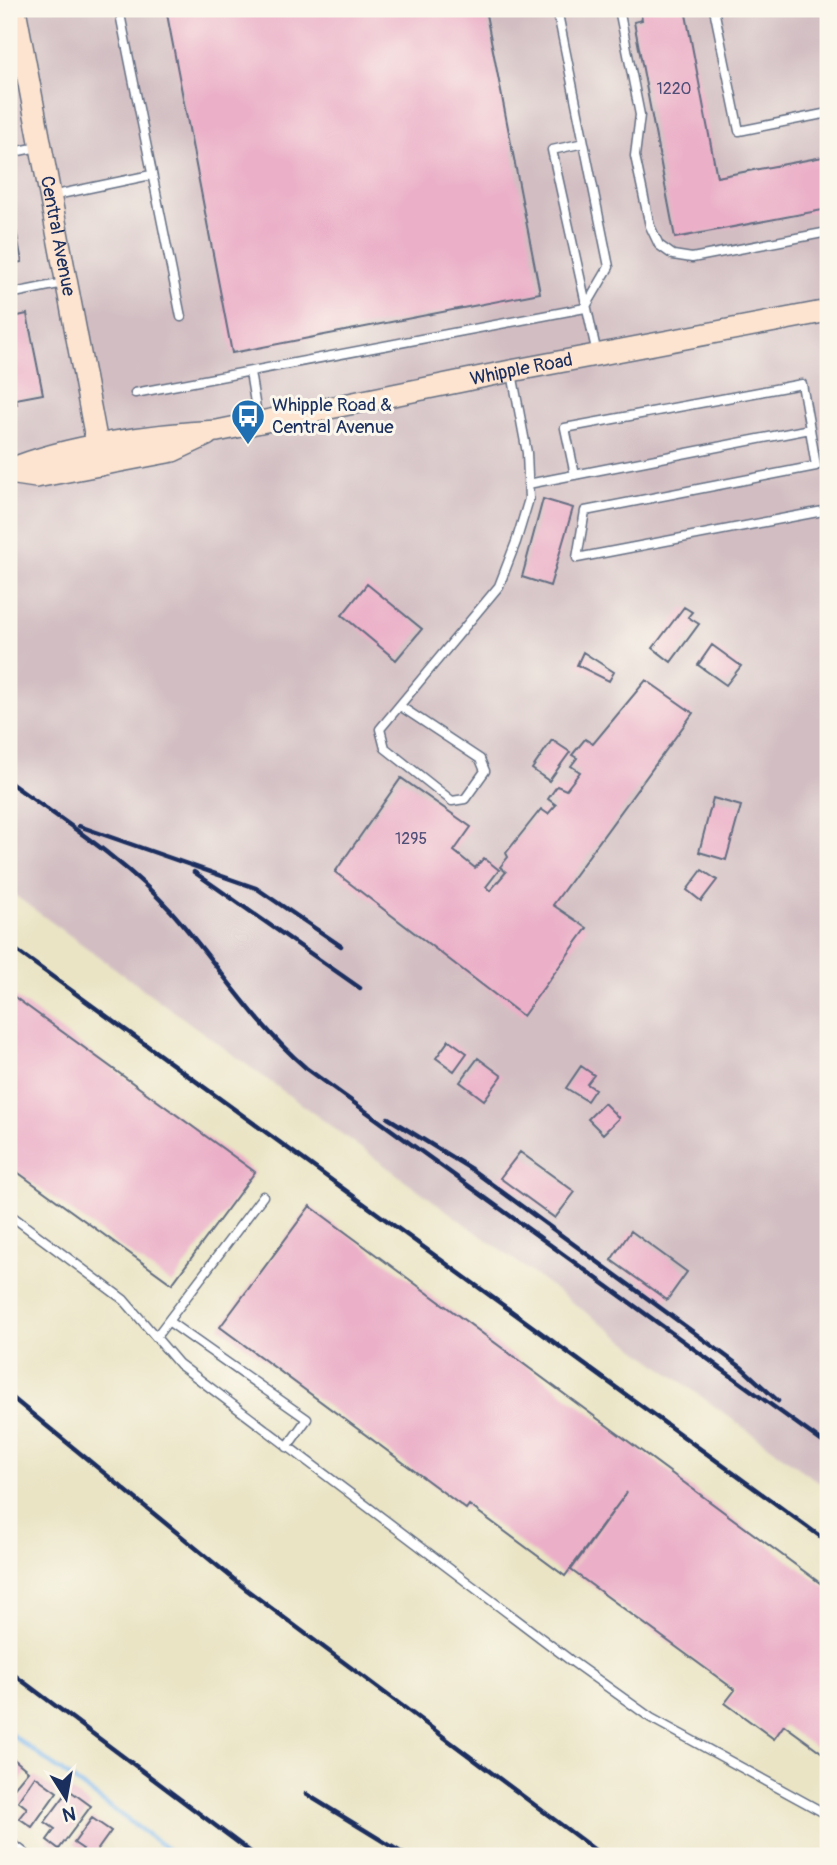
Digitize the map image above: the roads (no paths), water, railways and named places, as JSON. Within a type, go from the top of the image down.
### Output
[{"type":"main road","name":"Central Avenue","points":[[15,9],[99,456]]},
{"type":"main road","name":"Whipple Road","points":[[9,472],[36,477],[99,456],[173,451],[217,431],[511,371],[828,311]]},
{"type":"street","points":[[9,1846],[22,1856]]},
{"type":"lane","points":[[118,9],[181,317]]},
{"type":"lane","points":[[135,393],[585,307],[609,267],[557,9]]},
{"type":"lane","points":[[620,9],[640,115],[635,156],[650,226],[659,245],[673,255],[692,258],[828,232]]},
{"type":"lane","points":[[714,9],[739,131],[828,113]]},
{"type":"lane","points":[[584,143],[552,150],[597,355]]},
{"type":"lane","points":[[9,153],[41,146]]},
{"type":"lane","points":[[51,196],[151,175]]},
{"type":"lane","points":[[9,294],[67,282]]},
{"type":"lane","points":[[400,706],[480,759],[485,771],[465,799],[452,801],[385,748],[380,729],[499,586],[529,499],[527,453],[511,371]]},
{"type":"lane","points":[[250,372],[258,423]]},
{"type":"lane","points":[[575,475],[565,428],[802,384],[816,466],[585,511],[577,558],[823,511]]},
{"type":"lane","points":[[528,484],[810,429]]},
{"type":"lane","points":[[156,1337],[263,1196]]},
{"type":"lane","points":[[9,1214],[124,1300],[179,1364],[651,1718],[828,1815]]},
{"type":"lane","points":[[168,1321],[307,1419],[287,1447]]},
{"type":"waterway","points":[[9,1733],[177,1856]]},
{"type":"railway","points":[[9,782],[93,842],[153,892],[268,1030],[306,1068],[828,1446]]},
{"type":"railway","points":[[79,826],[256,888],[341,946]]},
{"type":"railway","points":[[194,872],[360,988]]},
{"type":"railway","points":[[9,945],[828,1542]]},
{"type":"railway","points":[[388,1118],[471,1169],[741,1367],[778,1401]]},
{"type":"railway","points":[[9,1395],[247,1590],[603,1856]]},
{"type":"railway","points":[[9,1671],[256,1856]]},
{"type":"railway","points":[[306,1794],[407,1856]]},
{"type":"place","name":"Whipple Road & Central Avenue","points":[[248,446]]}]
